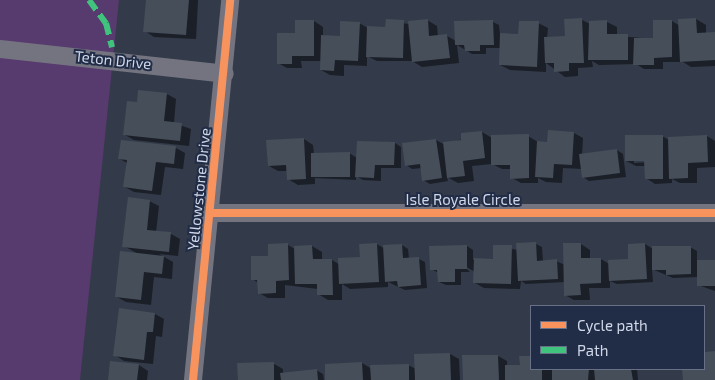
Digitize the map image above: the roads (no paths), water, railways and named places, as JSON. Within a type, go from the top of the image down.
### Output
[{"type":"street","name":"Yellowstone Drive","points":[[193,380],[225,74],[230,0]]},
{"type":"street","name":"Teton Drive","points":[[0,49],[225,74]]},
{"type":"street","name":"Isle Royale Circle","points":[[211,214],[715,213]]}]
